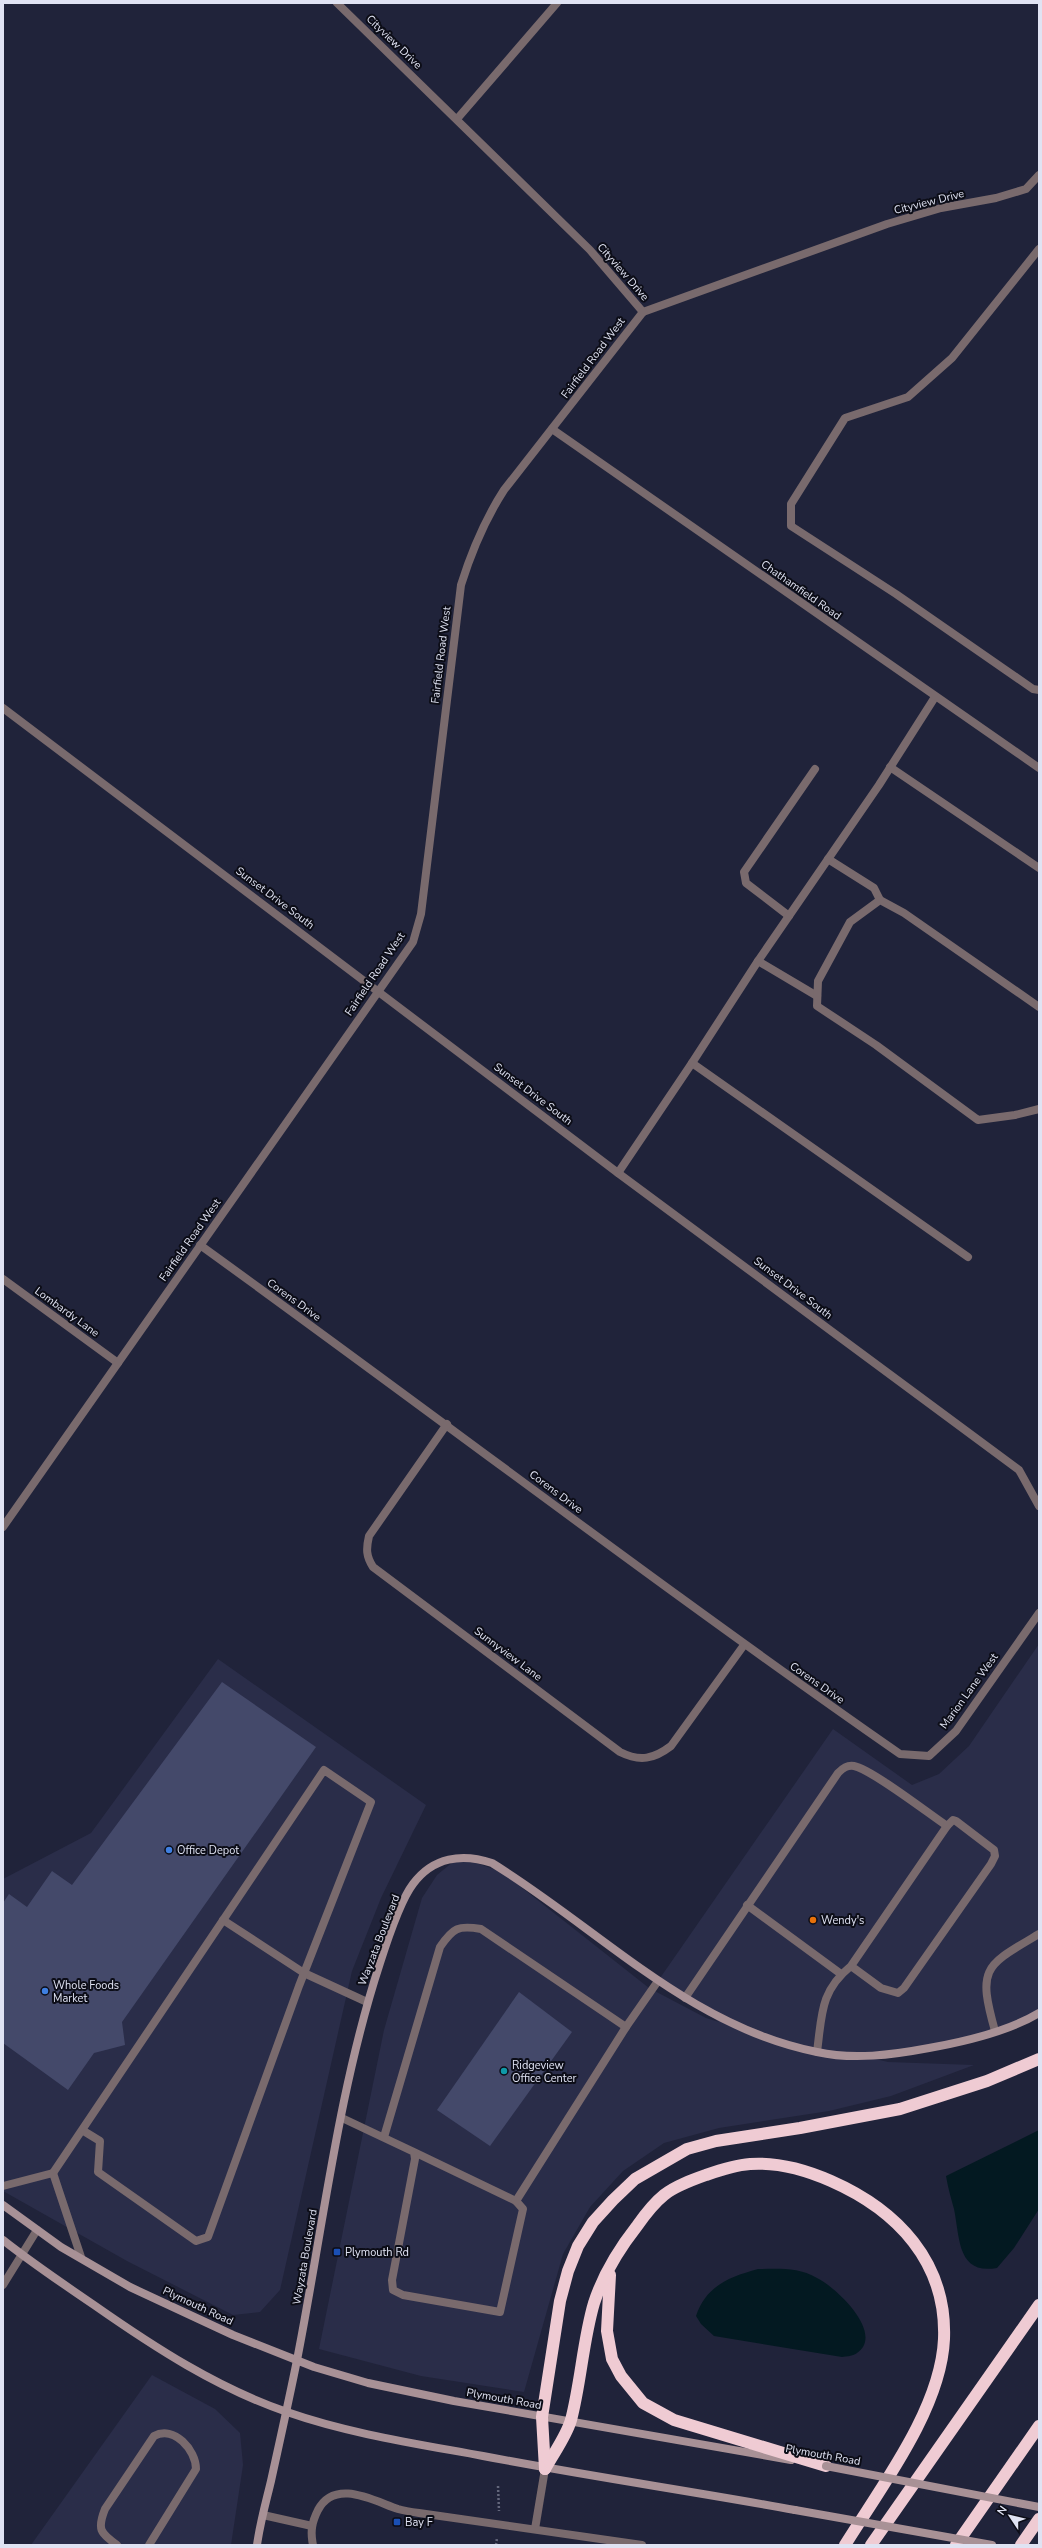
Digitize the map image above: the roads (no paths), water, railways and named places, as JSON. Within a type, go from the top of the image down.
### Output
[{"type":"highway","points":[[545,2469],[542,2417],[560,2301],[568,2271],[578,2246],[593,2222],[635,2179],[687,2149],[716,2141],[800,2128],[900,2109],[987,2081],[1039,2058]]},
{"type":"highway","points":[[545,2469],[570,2423],[594,2303],[610,2266],[623,2243],[664,2195],[694,2179],[723,2169],[750,2164],[797,2168],[850,2189],[882,2209],[911,2237],[925,2260],[944,2317],[941,2364],[927,2408],[900,2456],[845,2545]]},
{"type":"highway","points":[[610,2266],[607,2331],[612,2359],[620,2376],[643,2403],[674,2420],[826,2466]]},
{"type":"highway","points":[[871,2545],[1039,2306]]},
{"type":"highway","points":[[956,2545],[1039,2426]]},
{"type":"highway","points":[[1021,2545],[1039,2519]]},
{"type":"main road","name":"Wayzata Boulevard","points":[[258,2545],[263,2515],[297,2361],[342,2118],[367,2002],[387,1943],[412,1884],[426,1871],[443,1861],[459,1856],[476,1858],[492,1863],[513,1876],[658,1981],[685,1998],[729,2022],[770,2039],[817,2052],[854,2056],[900,2053],[943,2045],[995,2031],[1039,2013]]},
{"type":"main road","name":"Plymouth Road","points":[[3,2205],[37,2230],[130,2287],[233,2335],[297,2361],[368,2383],[570,2423],[826,2466],[1039,2507]]},
{"type":"main road","points":[[3,2240],[23,2256],[145,2340],[184,2364],[227,2387],[286,2412],[408,2443],[545,2469],[795,2510],[992,2545]]},
{"type":"street","name":"Cityview Drive","points":[[337,3],[590,250],[642,312],[887,224],[940,208],[996,198],[1026,189],[1039,175]]},
{"type":"street","points":[[457,119],[557,3]]},
{"type":"street","points":[[1039,249],[952,358],[908,397],[845,418],[792,504],[791,526],[896,594],[1033,689],[1039,690]]},
{"type":"street","name":"Fairfield Road West","points":[[3,1527],[413,942],[421,914],[463,578],[485,519],[504,490],[642,312]]},
{"type":"street","name":"Chathamfield Road","points":[[552,429],[1039,768]]},
{"type":"street","points":[[618,1173],[758,961],[890,767],[935,697]]},
{"type":"street","name":"Sunset Drive South","points":[[3,708],[378,990],[618,1173],[1019,1470],[1039,1506]]},
{"type":"street","points":[[890,767],[1039,868]]},
{"type":"street","points":[[789,916],[746,883],[744,872],[815,769]]},
{"type":"street","points":[[828,859],[874,888],[880,900],[904,913],[1039,1007]]},
{"type":"street","points":[[880,900],[850,922],[818,981],[816,1006],[876,1045],[978,1120],[1015,1115],[1039,1108]]},
{"type":"street","points":[[758,961],[817,996]]},
{"type":"street","points":[[692,1063],[968,1257]]},
{"type":"street","name":"Corens Drive","points":[[200,1245],[447,1424],[744,1646],[900,1754]]},
{"type":"street","name":"Lombardy Lane","points":[[3,1279],[118,1363]]},
{"type":"street","name":"Sunnyview Lane","points":[[447,1424],[369,1536],[366,1547],[368,1559],[373,1567],[620,1752],[630,1758],[644,1760],[659,1756],[671,1746],[744,1646]]},
{"type":"street","name":"Marion Lane West","points":[[900,1754],[929,1756],[956,1731],[1039,1613]]},
{"type":"street","points":[[685,1998],[838,1773],[845,1767],[852,1766],[869,1773],[947,1826]]},
{"type":"street","points":[[3,2186],[53,2173],[324,1770],[371,1802],[304,1973],[208,2237],[196,2241],[98,2172],[100,2141],[82,2130]]},
{"type":"street","points":[[817,2052],[827,1995],[831,1984],[851,1966],[952,1820],[956,1821],[994,1850],[995,1856],[991,1864],[904,1988],[898,1993],[881,1988],[851,1966]]},
{"type":"street","points":[[747,1905],[841,1974]]},
{"type":"street","points":[[223,1920],[304,1973],[367,2002]]},
{"type":"street","points":[[384,2138],[440,1947],[450,1932],[465,1926],[481,1929],[626,2027]]},
{"type":"street","points":[[995,2031],[985,1996],[987,1975],[1003,1956],[1039,1934]]},
{"type":"street","points":[[516,2201],[626,2027],[658,1981]]},
{"type":"street","points":[[342,2118],[414,2152],[516,2201],[523,2209],[500,2312],[398,2293],[393,2290],[392,2280],[415,2159],[414,2152]]},
{"type":"street","points":[[53,2173],[81,2257]]},
{"type":"street","points":[[3,2285],[23,2256],[37,2230]]},
{"type":"street","points":[[118,2545],[107,2538],[100,2528],[100,2522],[105,2509],[154,2436],[162,2432],[169,2433],[187,2445],[196,2461],[196,2469],[149,2545]]},
{"type":"street","points":[[535,2530],[545,2469]]},
{"type":"street","points":[[313,2545],[312,2526],[320,2506],[330,2497],[344,2493],[358,2494],[406,2510],[642,2545]]},
{"type":"street","points":[[263,2515],[312,2526]]},
{"type":"place","name":"Office Depot","points":[[169,1850]]},
{"type":"place","name":"Wendy's","points":[[813,1920]]},
{"type":"place","name":"Whole Foods Market","points":[[45,1991]]},
{"type":"place","name":"Ridgeview Office Center","points":[[504,2071]]},
{"type":"place","name":"Plymouth Rd","points":[[337,2252]]},
{"type":"place","name":"Bay F","points":[[397,2522]]}]
